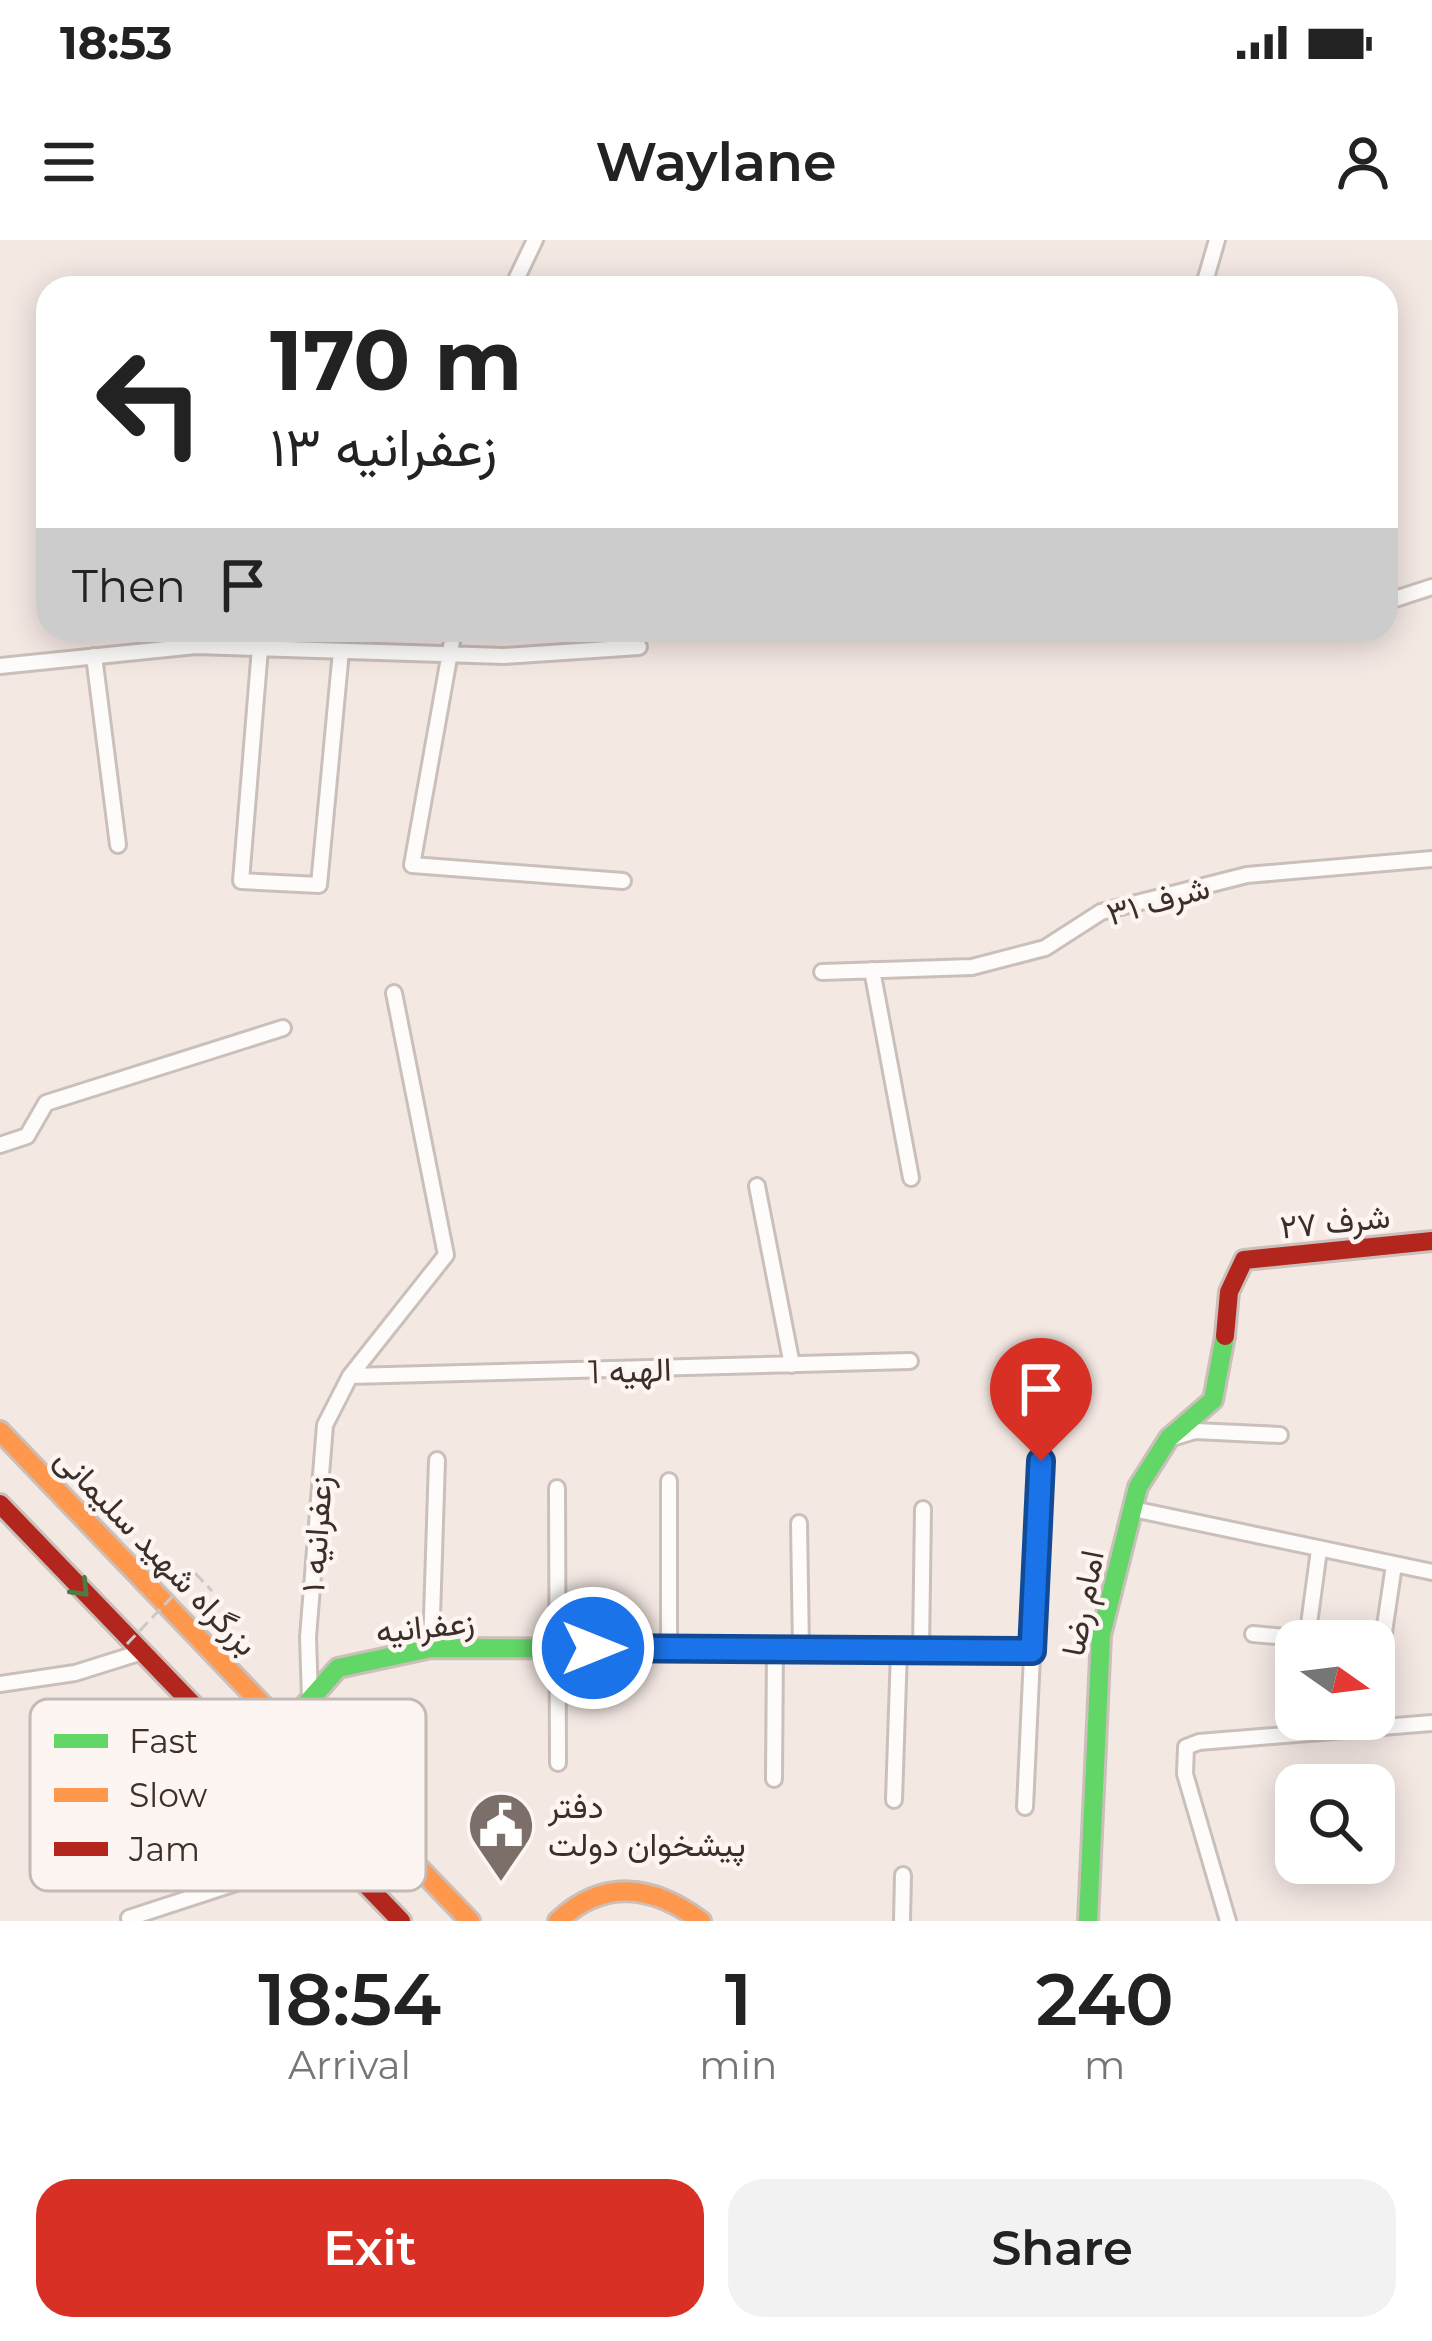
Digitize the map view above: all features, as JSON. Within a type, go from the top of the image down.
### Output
[{"type":"main road","name":"شرف ۲۷","points":[[1244,1260],[1432,1241]]},
{"type":"main road","name":"امام رضا","points":[[1088,1921],[1101,1635],[1138,1487],[1169,1438],[1213,1400],[1222,1366],[1229,1292],[1244,1260]]},
{"type":"main road","name":"بزرگراه شهید سلیمانی","points":[[0,1431],[257,1699]]},
{"type":"main road","points":[[0,1504],[185,1699]]},
{"type":"main road","name":"زعفرانیه","points":[[310,1699],[338,1668],[431,1648],[1032,1651]]},
{"type":"main road","name":"بزرگراه شهید سلیمانی","points":[[426,1875],[470,1921]]},
{"type":"main road","points":[[558,1921],[598,1890],[630,1887],[664,1898],[701,1921]]},
{"type":"main road","points":[[372,1891],[401,1921]]},
{"type":"street","points":[[518,276],[535,240]]},
{"type":"street","points":[[1206,276],[1217,240]]},
{"type":"street","points":[[1398,598],[1432,587]]},
{"type":"street","points":[[0,666],[173,642]]},
{"type":"street","points":[[222,642],[260,648],[452,655],[639,647]]},
{"type":"street","points":[[453,642],[412,865],[623,881]]},
{"type":"street","points":[[260,648],[241,881],[320,885],[341,651]]},
{"type":"street","points":[[94,656],[118,845]]},
{"type":"street","name":"شرف ۳۱","points":[[822,972],[972,967],[1045,949],[1101,912],[1247,875],[1432,860]]},
{"type":"street","points":[[872,970],[910,1178]]},
{"type":"street","name":"زعفرانیه ۱","points":[[310,1699],[308,1637],[325,1425],[350,1376],[446,1255],[394,993]]},
{"type":"street","points":[[0,1145],[27,1136],[46,1103],[283,1028]]},
{"type":"street","points":[[758,1186],[792,1365]]},
{"type":"street","name":"الهیه 1","points":[[350,1376],[910,1361]]},
{"type":"street","points":[[1169,1438],[1195,1431],[1280,1436]]},
{"type":"street","points":[[431,1648],[436,1460]]},
{"type":"street","points":[[1025,1807],[1041,1461]]},
{"type":"street","points":[[669,1481],[669,1648]]},
{"type":"street","points":[[557,1488],[558,1763]]},
{"type":"street","points":[[921,1650],[923,1509]]},
{"type":"street","points":[[1133,1509],[1432,1572]]},
{"type":"street","points":[[799,1523],[801,1649]]},
{"type":"street","points":[[1253,1634],[1307,1639],[1319,1550]]},
{"type":"street","points":[[1386,1620],[1394,1565]]},
{"type":"street","points":[[0,1684],[75,1673],[135,1648]]},
{"type":"street","points":[[774,1779],[776,1649]]},
{"type":"street","points":[[894,1800],[899,1650]]},
{"type":"street","points":[[1228,1921],[1185,1774],[1186,1748],[1199,1742],[1432,1723]]},
{"type":"street","points":[[902,1921],[903,1875]]},
{"type":"street","points":[[129,1918],[212,1891]]},
{"type":"path","points":[[135,1648],[194,1573],[212,1591]]},
{"type":"traffic: fast","points":[[1088,1921],[1101,1635],[1138,1487],[1169,1438],[1213,1400],[1225,1336]]},
{"type":"traffic: fast","points":[[311,1699],[338,1668],[431,1648],[858,1650]]},
{"type":"traffic: slow","points":[[0,1431],[257,1699]]},
{"type":"traffic: slow","points":[[858,1650],[1032,1651]]},
{"type":"traffic: slow","points":[[426,1875],[470,1921]]},
{"type":"traffic: slow","points":[[558,1921],[593,1898],[629,1891],[665,1900],[701,1921]]},
{"type":"traffic: jam","points":[[1225,1336],[1229,1292],[1244,1260],[1432,1241]]},
{"type":"traffic: jam","points":[[0,1504],[188,1699]]},
{"type":"traffic: jam","points":[[372,1891],[401,1921]]},
{"type":"place","name":"دفتر پیشخوان دولت","points":[[501,1884]]},
{"type":"route","points":[[593,1648],[1032,1651],[1041,1461]]}]
